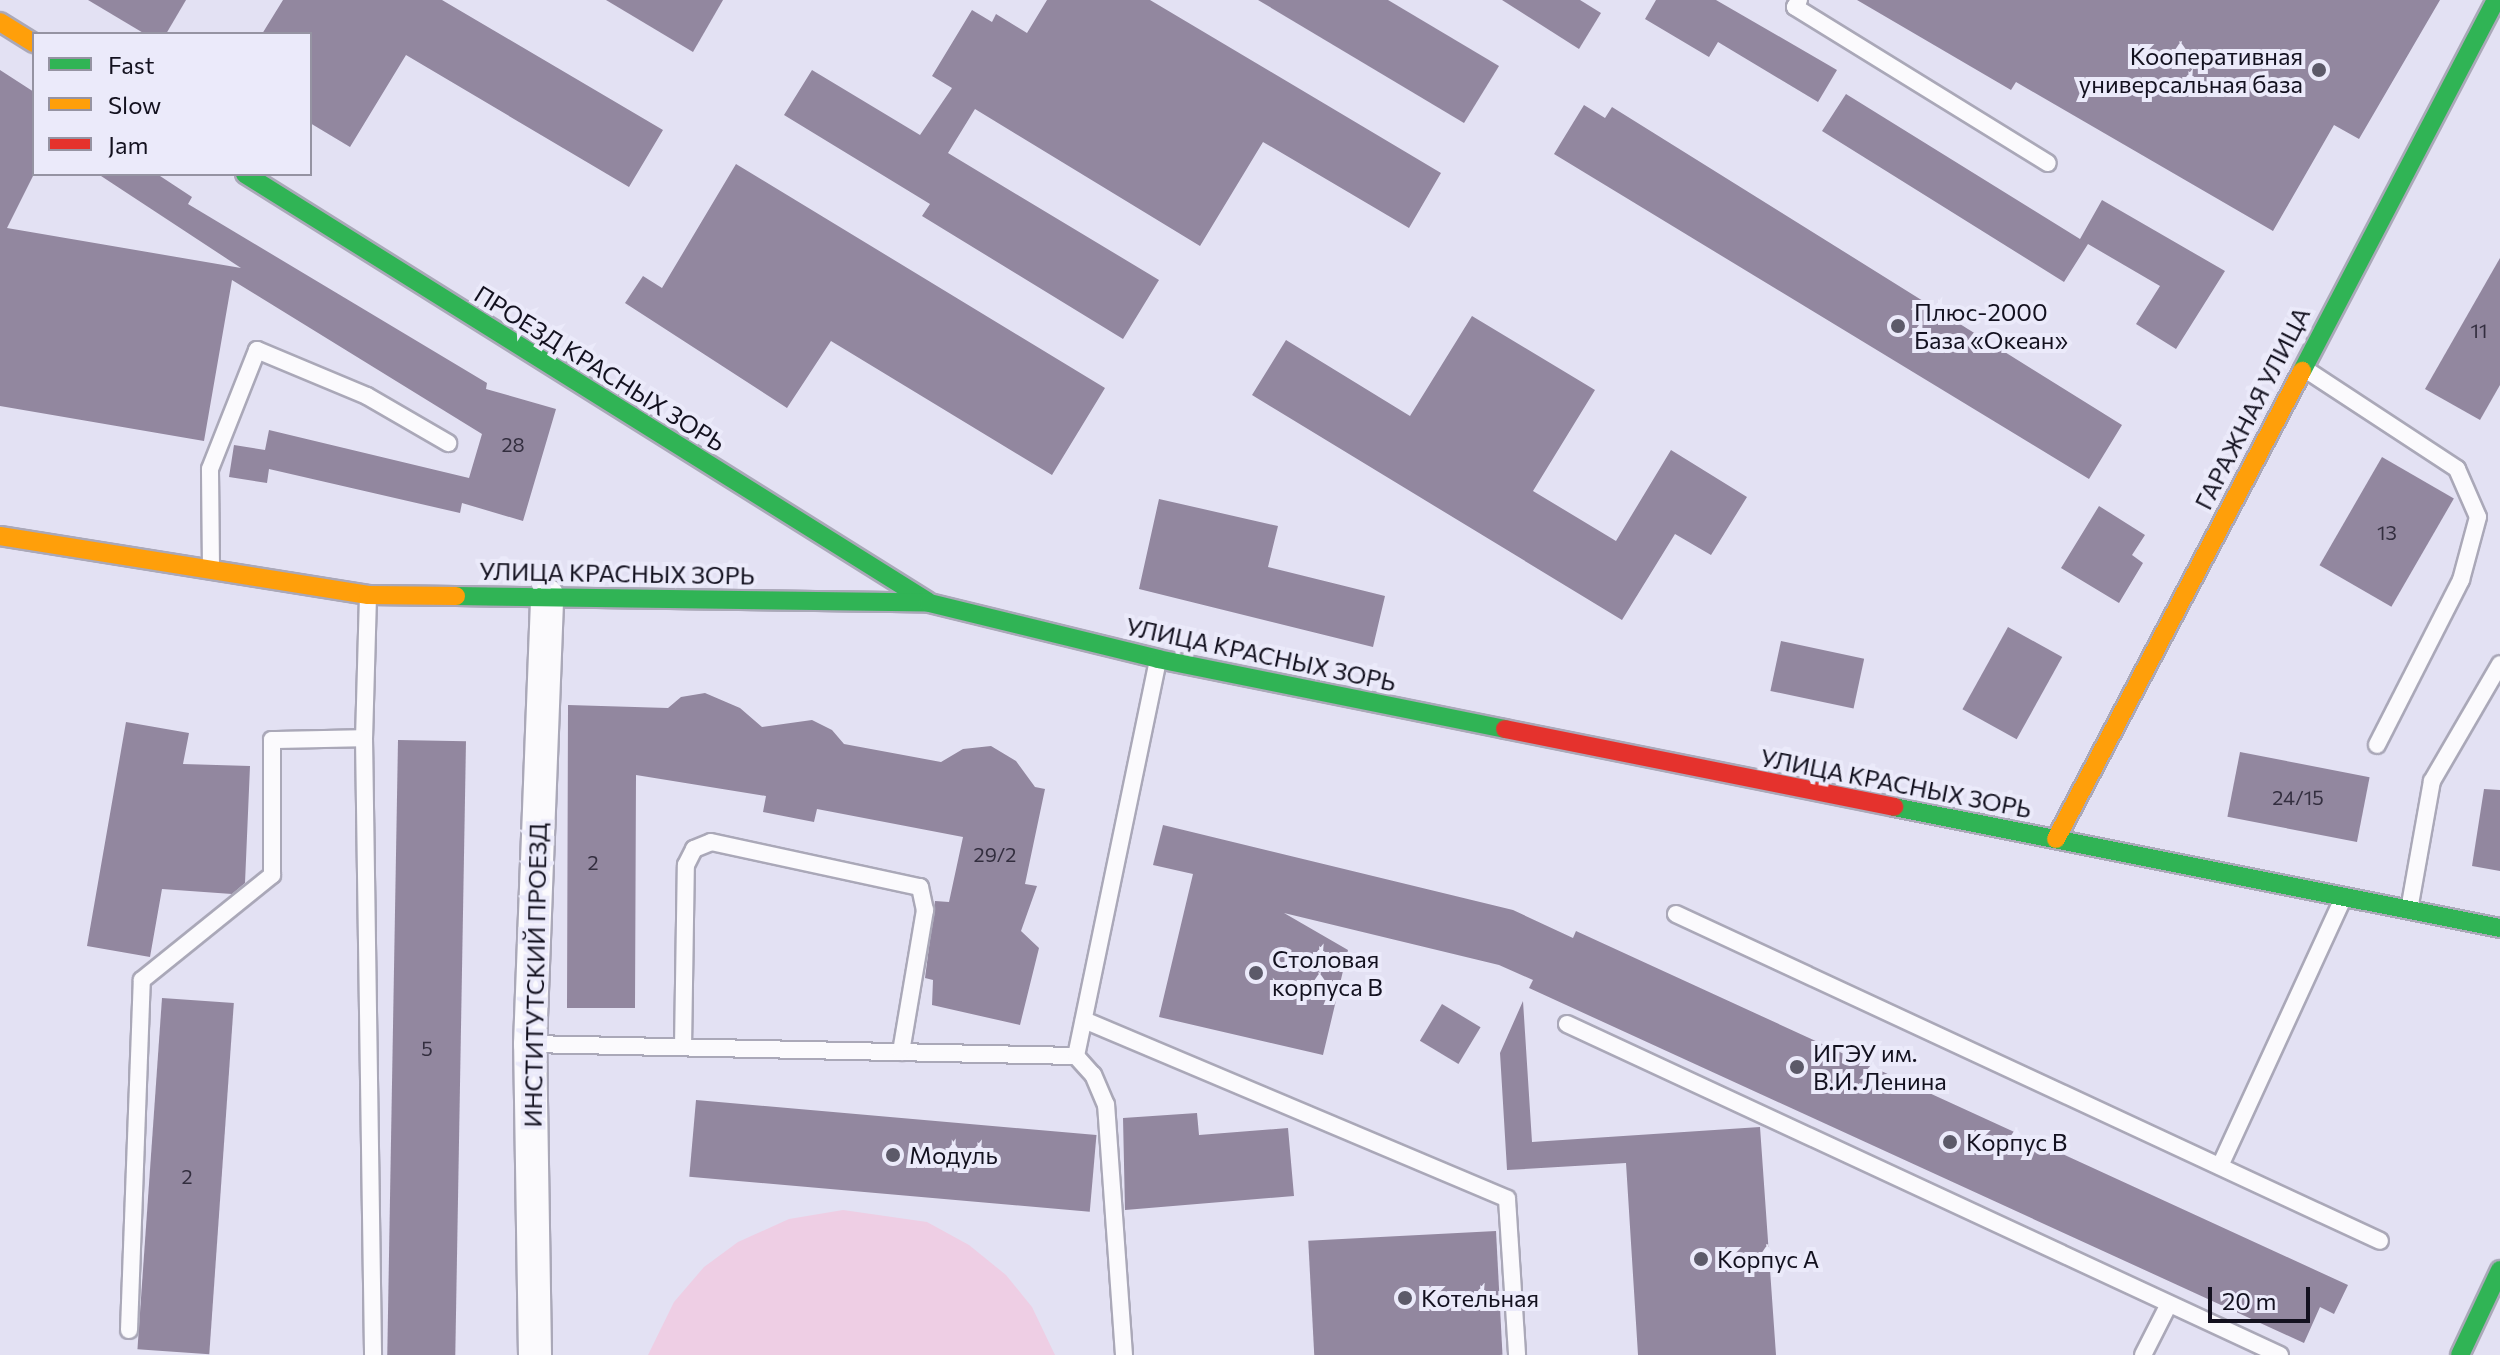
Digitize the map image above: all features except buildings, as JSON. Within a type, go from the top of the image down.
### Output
[{"type":"street","name":"ГАРАЖНАЯ УЛИЦА","points":[[2056,839],[2300,366],[2496,0]]},
{"type":"street","points":[[0,22],[32,42]]},
{"type":"street","name":"ПРОЕЗД КРАСНЫХ ЗОРЬ","points":[[248,176],[929,603]]},
{"type":"street","name":"УЛИЦА КРАСНЫХ ЗОРЬ","points":[[0,536],[211,573],[368,595],[547,595],[929,603],[1158,659],[2500,928]]},
{"type":"street","name":"ИНСТИТУТСКИЙ ПРОЕЗД","points":[[535,1355],[530,1044],[547,595]]},
{"type":"street","points":[[2460,1355],[2500,1270]]},
{"type":"lane","points":[[1799,0],[1795,7],[2048,163]]},
{"type":"lane","points":[[211,573],[210,469],[257,350],[367,396],[448,443]]},
{"type":"lane","points":[[2300,366],[2457,469],[2478,517],[2461,580],[2411,687],[2377,745]]},
{"type":"lane","points":[[368,595],[364,738],[373,1355]]},
{"type":"lane","points":[[1076,1056],[1158,659]]},
{"type":"lane","points":[[2409,910],[2432,781],[2500,664]]},
{"type":"lane","points":[[129,1330],[142,980],[272,875],[272,740],[364,738]]},
{"type":"lane","points":[[683,1047],[686,865],[694,849],[711,842],[920,887],[925,910],[901,1052]]},
{"type":"lane","points":[[2220,1166],[2344,897]]},
{"type":"lane","points":[[1676,914],[2380,1241]]},
{"type":"lane","points":[[1084,1020],[1507,1199],[1517,1355]]},
{"type":"lane","points":[[1567,1024],[2280,1355]]},
{"type":"lane","points":[[530,1044],[1076,1056],[1093,1075],[1106,1105],[1124,1355]]},
{"type":"lane","points":[[2143,1355],[2169,1304]]},
{"type":"shaded area","points":[[843,1210],[927,1222],[969,1245],[1006,1275],[1032,1307],[1055,1355],[648,1355],[674,1302],[704,1267],[738,1242],[789,1219]]},
{"type":"traffic: fast","points":[[2302,371],[2496,0]]},
{"type":"traffic: fast","points":[[248,176],[927,601]]},
{"type":"traffic: fast","points":[[456,596],[929,603],[1158,659],[1505,729]]},
{"type":"traffic: fast","points":[[1894,807],[2500,928]]},
{"type":"traffic: fast","points":[[2460,1355],[2500,1270]]},
{"type":"traffic: slow","points":[[0,22],[32,42]]},
{"type":"traffic: slow","points":[[2056,839],[2302,371]]},
{"type":"traffic: slow","points":[[0,536],[368,595],[456,596]]},
{"type":"traffic: jam","points":[[1505,729],[1894,807]]},
{"type":"place","name":"Кооперативная универсальная база","points":[[2319,70]]},
{"type":"place","name":"Плюс-2000 База «Океан»","points":[[1898,326]]},
{"type":"place","name":"Столовая корпуса В","points":[[1256,973]]},
{"type":"place","name":"ИГЭУ им. В.И. Ленина","points":[[1797,1067]]},
{"type":"place","name":"Корпус В","points":[[1950,1142]]},
{"type":"place","name":"Модуль","points":[[893,1155]]},
{"type":"place","name":"Корпус А","points":[[1701,1259]]},
{"type":"place","name":"Котельная","points":[[1405,1298]]}]
